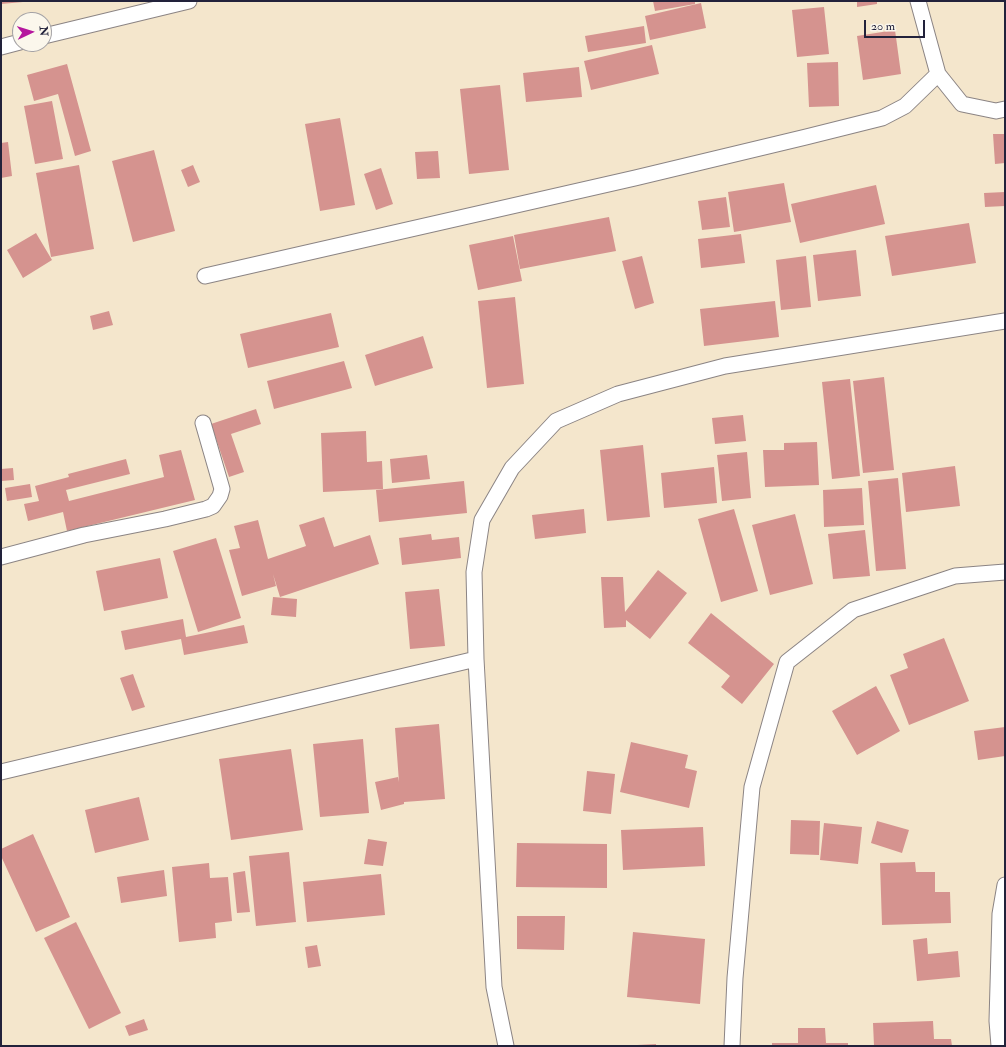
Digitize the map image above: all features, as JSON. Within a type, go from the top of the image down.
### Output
[{"type":"street","points":[[52,34],[189,1]]},
{"type":"street","points":[[918,1],[938,74],[962,104],[996,111],[1005,109]]},
{"type":"street","points":[[1,47],[12,44]]},
{"type":"street","points":[[205,276],[643,176],[882,118],[905,106],[938,74]]},
{"type":"street","points":[[506,1046],[494,987],[476,659],[474,572],[482,520],[512,468],[556,421],[618,394],[725,366],[1005,321]]},
{"type":"street","points":[[1,557],[84,535],[165,519],[213,506],[220,496],[222,489],[203,423]]},
{"type":"street","points":[[732,1046],[735,978],[752,786],[787,662],[853,610],[956,576],[1005,572]]},
{"type":"street","points":[[1,772],[476,659]]},
{"type":"street","points":[[1000,1046],[997,1021],[1000,914],[1005,885]]},
{"type":"building","points":[[1,1],[23,1],[23,2],[1,4]]},
{"type":"building","points":[[653,1],[695,1],[695,4],[655,11]]},
{"type":"building","points":[[857,1],[877,1],[877,4],[857,7]]},
{"type":"building","points":[[701,3],[706,28],[650,40],[645,16]]},
{"type":"building","points":[[824,7],[829,54],[797,57],[792,10]]},
{"type":"building","points":[[644,26],[646,43],[588,52],[585,36]]},
{"type":"building","points":[[895,30],[901,74],[863,80],[857,36]]},
{"type":"building","points":[[652,45],[659,74],[591,90],[584,61]]},
{"type":"building","points":[[838,62],[839,106],[809,107],[807,63]]},
{"type":"building","points":[[67,64],[91,151],[75,156],[58,94],[34,101],[27,75]]},
{"type":"building","points":[[579,67],[582,97],[526,102],[523,73]]},
{"type":"building","points":[[500,85],[509,170],[469,174],[460,89]]},
{"type":"building","points":[[52,101],[63,159],[35,164],[24,106]]},
{"type":"building","points":[[340,118],[355,205],[320,211],[305,124]]},
{"type":"building","points":[[993,134],[1005,134],[1005,163],[995,164]]},
{"type":"building","points":[[8,142],[12,176],[1,178],[1,143]]},
{"type":"building","points":[[154,150],[175,231],[133,242],[112,161]]},
{"type":"building","points":[[438,151],[440,178],[417,179],[415,152]]},
{"type":"building","points":[[79,165],[94,249],[51,257],[36,173]]},
{"type":"building","points":[[193,165],[200,182],[188,187],[181,170]]},
{"type":"building","points":[[381,168],[393,204],[376,210],[364,174]]},
{"type":"building","points":[[784,183],[791,222],[734,232],[728,192]]},
{"type":"building","points":[[876,185],[885,224],[800,243],[791,204]]},
{"type":"building","points":[[1005,192],[1005,206],[985,207],[984,193]]},
{"type":"building","points":[[726,197],[730,227],[702,230],[698,201]]},
{"type":"building","points":[[609,217],[616,251],[520,269],[514,235]]},
{"type":"building","points":[[969,223],[976,263],[892,276],[885,236]]},
{"type":"building","points":[[36,233],[52,260],[23,278],[7,250]]},
{"type":"building","points":[[741,234],[745,263],[701,268],[698,239]]},
{"type":"building","points":[[513,236],[522,281],[478,290],[469,245]]},
{"type":"building","points":[[856,250],[861,296],[818,301],[813,255]]},
{"type":"building","points":[[642,256],[654,303],[635,309],[622,261]]},
{"type":"building","points":[[806,256],[811,307],[781,310],[776,260]]},
{"type":"building","points":[[515,297],[524,384],[487,388],[478,301]]},
{"type":"building","points":[[775,301],[779,337],[704,346],[700,309]]},
{"type":"building","points":[[109,311],[113,325],[93,330],[90,316]]},
{"type":"building","points":[[331,313],[339,347],[248,368],[240,334]]},
{"type":"building","points":[[423,336],[433,368],[375,386],[365,355]]},
{"type":"building","points":[[344,361],[352,388],[274,409],[267,381]]},
{"type":"building","points":[[884,377],[894,470],[863,473],[853,381]]},
{"type":"building","points":[[850,379],[860,476],[832,479],[822,382]]},
{"type":"building","points":[[256,409],[261,424],[231,434],[244,472],[229,477],[211,424]]},
{"type":"building","points":[[743,415],[746,441],[715,444],[712,418]]},
{"type":"building","points":[[366,431],[367,462],[382,461],[383,489],[323,492],[321,433]]},
{"type":"building","points":[[817,442],[819,485],[765,487],[763,450],[784,450],[784,443]]},
{"type":"building","points":[[643,445],[650,517],[607,521],[600,450]]},
{"type":"building","points":[[181,450],[195,500],[67,531],[63,512],[28,521],[24,504],[39,501],[35,486],[69,477],[68,474],[126,459],[130,474],[66,490],[69,501],[164,477],[159,455]]},
{"type":"building","points":[[747,452],[751,498],[722,501],[717,455]]},
{"type":"building","points":[[427,455],[430,479],[392,483],[390,459]]},
{"type":"building","points":[[955,466],[960,506],[906,512],[902,473]]},
{"type":"building","points":[[714,467],[717,503],[664,508],[661,473]]},
{"type":"building","points":[[13,468],[14,480],[1,481],[1,469]]},
{"type":"building","points":[[898,478],[906,569],[876,571],[868,481]]},
{"type":"building","points":[[464,481],[467,513],[379,522],[376,490]]},
{"type":"building","points":[[30,484],[32,497],[7,501],[5,488]]},
{"type":"building","points":[[862,488],[864,525],[824,527],[823,490]]},
{"type":"building","points":[[584,509],[586,533],[535,539],[532,515]]},
{"type":"building","points":[[734,509],[758,591],[721,602],[698,519]]},
{"type":"building","points":[[795,514],[813,584],[770,595],[752,525]]},
{"type":"building","points":[[324,517],[334,547],[370,535],[379,564],[280,597],[273,574],[276,586],[242,596],[229,550],[240,548],[234,526],[258,520],[268,559],[306,546],[299,525]]},
{"type":"building","points":[[865,530],[870,576],[833,579],[828,534]]},
{"type":"building","points":[[431,534],[432,540],[459,537],[461,558],[402,565],[399,538]]},
{"type":"building","points":[[216,538],[241,618],[198,632],[173,551]]},
{"type":"building","points":[[160,558],[168,598],[104,611],[96,571]]},
{"type":"building","points":[[658,570],[687,593],[650,639],[626,620],[626,627],[604,628],[601,577],[623,577],[625,612]]},
{"type":"building","points":[[439,589],[445,646],[410,649],[405,592]]},
{"type":"building","points":[[273,597],[297,599],[296,617],[271,615]]},
{"type":"building","points":[[711,613],[774,664],[742,704],[721,687],[730,676],[688,643]]},
{"type":"building","points":[[183,619],[186,637],[244,625],[248,643],[184,655],[181,639],[125,650],[121,631]]},
{"type":"building","points":[[944,638],[969,701],[909,725],[890,675],[908,668],[903,654]]},
{"type":"building","points":[[133,674],[145,707],[132,711],[120,678]]},
{"type":"building","points":[[876,686],[900,731],[857,755],[832,711]]},
{"type":"building","points":[[439,724],[445,799],[404,802],[404,804],[381,810],[375,782],[398,777],[399,782],[395,728]]},
{"type":"building","points":[[1005,727],[1005,756],[978,760],[974,731]]},
{"type":"building","points":[[363,739],[369,813],[320,817],[313,744]]},
{"type":"building","points":[[631,742],[688,755],[685,768],[697,771],[689,808],[620,792]]},
{"type":"building","points":[[291,749],[303,830],[231,840],[219,759]]},
{"type":"building","points":[[587,771],[615,774],[611,814],[583,811]]},
{"type":"building","points":[[139,797],[149,840],[95,853],[85,810]]},
{"type":"building","points":[[791,820],[820,821],[819,855],[790,854]]},
{"type":"building","points":[[877,821],[909,830],[902,853],[871,843]]},
{"type":"building","points":[[824,823],[862,827],[858,864],[820,860]]},
{"type":"building","points":[[703,827],[705,866],[623,870],[621,830]]},
{"type":"building","points":[[33,834],[70,917],[36,932],[1,856],[1,849]]},
{"type":"building","points":[[368,839],[387,842],[383,866],[364,864]]},
{"type":"building","points":[[517,843],[607,844],[607,888],[516,887]]},
{"type":"building","points":[[289,852],[296,922],[256,926],[249,856]]},
{"type":"building","points":[[915,862],[916,872],[935,872],[935,892],[950,892],[951,923],[882,925],[880,863]]},
{"type":"building","points":[[209,863],[210,878],[228,877],[232,921],[215,923],[216,938],[179,942],[172,867]]},
{"type":"building","points":[[164,870],[167,896],[121,903],[117,877]]},
{"type":"building","points":[[245,871],[250,912],[237,913],[233,873]]},
{"type":"building","points":[[381,874],[385,915],[307,922],[303,882]]},
{"type":"building","points":[[517,916],[565,916],[564,950],[517,949]]},
{"type":"building","points":[[76,922],[121,1013],[89,1029],[44,938]]},
{"type":"building","points":[[633,932],[705,939],[700,1004],[627,997]]},
{"type":"building","points":[[927,938],[928,954],[958,951],[960,977],[917,981],[913,940]]},
{"type":"building","points":[[317,945],[321,966],[308,968],[305,947]]},
{"type":"building","points":[[144,1019],[148,1030],[129,1036],[125,1026]]},
{"type":"building","points":[[933,1021],[934,1039],[951,1039],[952,1046],[874,1046],[873,1023]]},
{"type":"building","points":[[798,1028],[825,1028],[826,1043],[848,1043],[848,1046],[772,1046],[772,1043],[798,1043]]},
{"type":"building","points":[[656,1044],[656,1046],[637,1046],[637,1045]]}]
